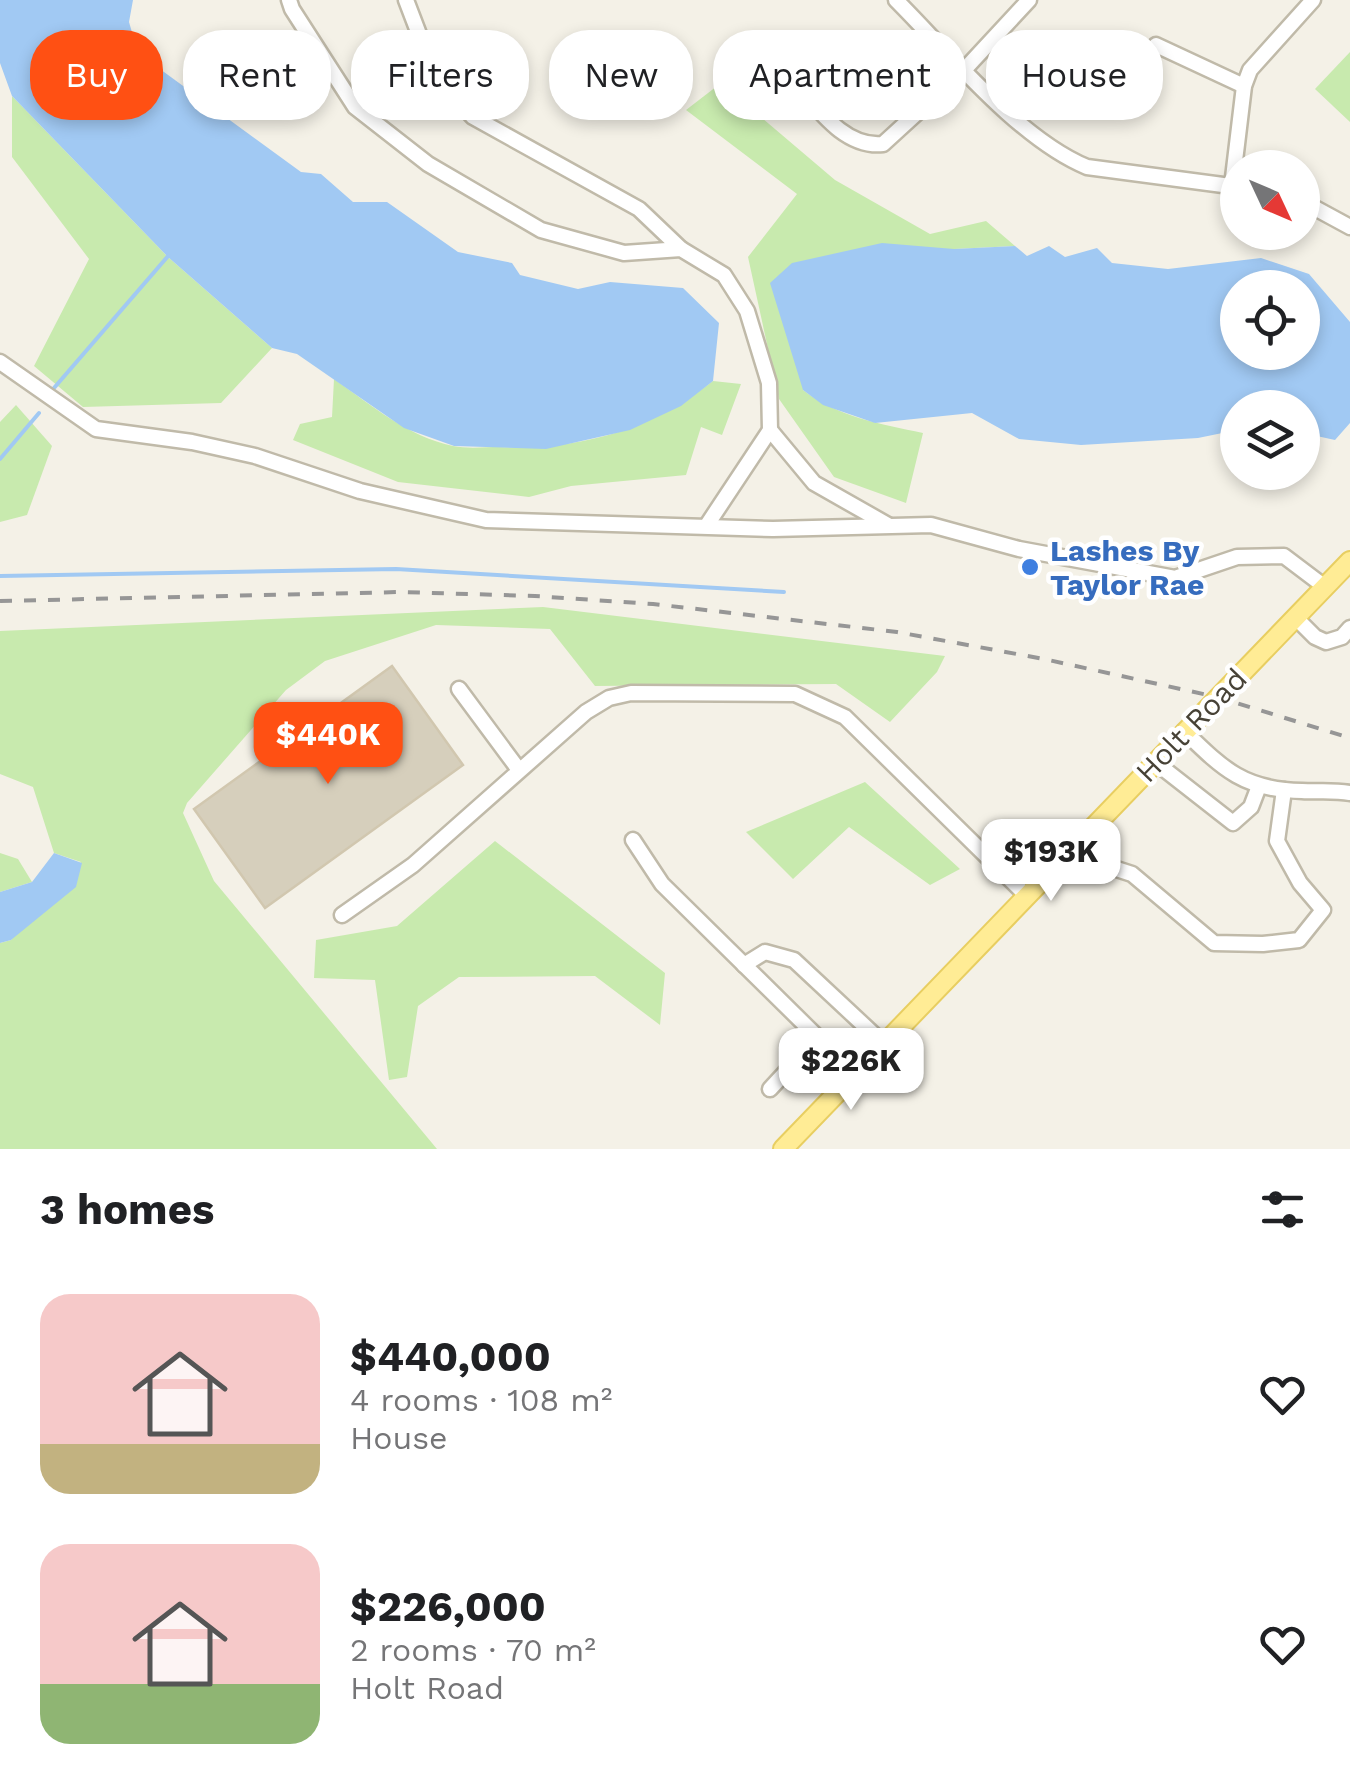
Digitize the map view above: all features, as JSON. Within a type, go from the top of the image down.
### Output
[{"type":"main road","name":"Holt Road","points":[[783,1149],[1350,562]]},
{"type":"street","points":[[290,0],[355,107],[428,164],[541,230],[624,253],[681,249]]},
{"type":"street","points":[[406,0],[435,76],[473,117],[639,209],[681,249],[724,275],[747,311],[769,383],[770,430],[707,525]]},
{"type":"street","points":[[896,0],[926,30]]},
{"type":"street","points":[[966,68],[1029,0]]},
{"type":"street","points":[[1238,150],[1244,86],[1256,60],[1303,4]]},
{"type":"street","points":[[1163,48],[1244,86]]},
{"type":"street","points":[[966,70],[1025,128],[1066,158],[1088,167],[1220,184]]},
{"type":"street","points":[[830,120],[858,142],[873,145],[882,144],[911,120]]},
{"type":"street","points":[[1320,211],[1350,227]]},
{"type":"street","points":[[0,362],[96,429],[192,442],[256,456],[304,474],[486,520],[773,529],[931,524],[1019,549],[1176,578],[1237,557],[1284,556],[1325,586]]},
{"type":"street","points":[[770,430],[814,483],[892,528]]},
{"type":"street","points":[[1294,618],[1326,642],[1342,637],[1350,628]]},
{"type":"street","points":[[459,689],[520,770]]},
{"type":"street","points":[[342,915],[413,865],[586,712],[609,698],[631,693],[795,694],[845,718],[1026,896]]},
{"type":"street","points":[[1184,731],[1226,771],[1259,786],[1350,793]]},
{"type":"street","points":[[1155,762],[1232,823],[1251,806],[1259,786]]},
{"type":"street","points":[[1076,844],[1098,862],[1132,874],[1214,943],[1299,940],[1322,910],[1300,883],[1277,841],[1284,790]]},
{"type":"street","points":[[633,840],[662,884],[855,1074]]},
{"type":"street","points":[[744,965],[766,952],[794,960],[884,1044]]},
{"type":"street","points":[[770,1089],[818,1038]]},
{"type":"green space","points":[[1350,52],[1350,122],[1315,89]]},
{"type":"green space","points":[[713,89],[713,120],[764,120],[835,180],[930,234],[986,221],[1015,246],[954,249],[803,390],[845,413],[923,433],[906,503],[834,477],[779,399],[748,257],[797,194],[693,115],[693,105]]},
{"type":"green space","points":[[12,96],[30,115],[30,120],[35,120],[168,257],[272,348],[221,403],[83,407],[34,366],[89,259],[12,157]]},
{"type":"green space","points":[[334,379],[421,435],[470,448],[585,441],[638,425],[713,381],[741,384],[722,435],[701,427],[686,475],[571,486],[529,497],[398,482],[293,440],[300,424],[332,417]]},
{"type":"green space","points":[[16,405],[52,446],[27,515],[0,522],[0,422]]},
{"type":"green space","points":[[543,607],[945,656],[937,672],[890,722],[836,684],[595,686],[550,629],[436,625],[325,661],[286,690],[187,803],[183,813],[214,881],[437,1149],[0,1149],[0,943],[11,940],[81,862],[54,853],[33,787],[0,774],[0,631]]},
{"type":"green space","points":[[865,782],[960,869],[930,885],[849,827],[793,879],[746,832]]},
{"type":"green space","points":[[495,841],[665,973],[660,1025],[595,976],[459,977],[418,1006],[407,1077],[389,1080],[375,980],[314,978],[316,940],[397,926]]},
{"type":"green space","points":[[0,853],[18,859],[32,882],[0,892]]},
{"type":"water","points":[[0,0],[133,0],[131,30],[30,30],[30,115],[12,96],[0,63]]},
{"type":"water","points":[[163,71],[183,86],[183,120],[230,120],[301,172],[321,174],[353,202],[387,202],[458,252],[512,263],[520,275],[578,289],[610,282],[683,288],[719,323],[713,381],[681,406],[630,430],[546,449],[454,446],[404,428],[297,354],[272,348],[168,257],[35,120],[163,120]]},
{"type":"water","points":[[882,243],[954,249],[1015,246],[1027,256],[1049,246],[1065,257],[1097,248],[1112,263],[1168,269],[1261,258],[1297,270],[1220,270],[1220,370],[1320,370],[1320,287],[1350,322],[1350,423],[1335,440],[1320,437],[1320,390],[1220,390],[1220,433],[1198,438],[1081,445],[1019,439],[972,413],[875,423],[823,405],[803,390],[770,283],[792,263]]},
{"type":"water","points":[[54,853],[82,863],[76,887],[11,940],[0,943],[0,892],[32,882]]},
{"type":"building","points":[[392,666],[463,765],[265,908],[194,809]]},
{"type":"waterway","points":[[54,388],[169,255]]},
{"type":"waterway","points":[[0,459],[39,413]]},
{"type":"waterway","points":[[0,576],[396,569],[784,592]]},
{"type":"railway","points":[[0,601],[401,592],[653,604],[897,632],[1044,659],[1217,697],[1350,738]]},
{"type":"place","name":"Lashes By Taylor Rae","points":[[1030,567]]}]
